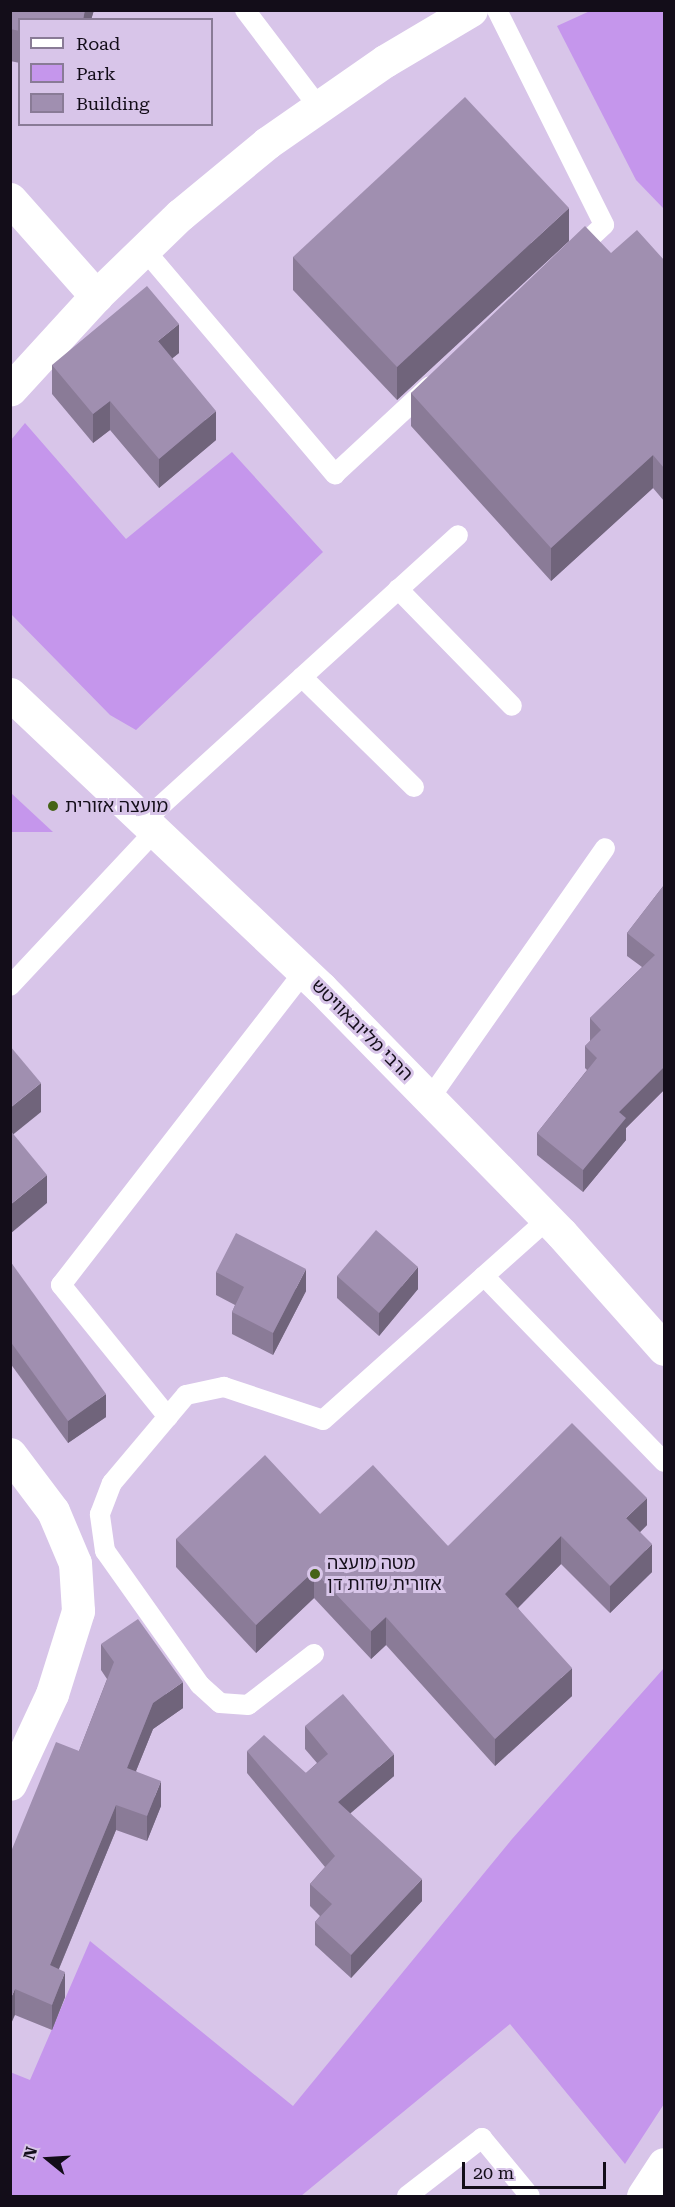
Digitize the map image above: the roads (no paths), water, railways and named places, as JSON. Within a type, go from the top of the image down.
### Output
[{"type":"main road","points":[[10,390],[143,248],[318,106],[471,10]]},
{"type":"main road","points":[[10,199],[96,296]]},
{"type":"main road","name":"הרבי מליובאוויטש","points":[[10,694],[43,728],[151,825],[304,972],[430,1098],[548,1219],[664,1349]]},
{"type":"main road","name":"הרבי מליובאוויטש","points":[[10,714],[43,728]]},
{"type":"main road","points":[[10,1454],[53,1511],[75,1563],[78,1611],[52,1694],[10,1784]]},
{"type":"main road","points":[[643,2196],[664,2164]]},
{"type":"lane","points":[[245,10],[318,106]]},
{"type":"lane","points":[[497,10],[604,225],[561,265]]},
{"type":"lane","points":[[143,248],[335,474],[448,370]]},
{"type":"lane","points":[[10,986],[151,825],[303,677],[458,535]]},
{"type":"lane","points":[[398,589],[512,706]]},
{"type":"lane","points":[[303,677],[414,787]]},
{"type":"lane","points":[[430,1098],[605,848]]},
{"type":"lane","points":[[168,1417],[62,1285],[304,972]]},
{"type":"lane","points":[[314,1654],[248,1705],[220,1703],[200,1685],[105,1551],[100,1514],[112,1483],[186,1395],[224,1387],[323,1420],[548,1219]]},
{"type":"lane","points":[[484,1276],[664,1462]]},
{"type":"lane","points":[[407,2196],[482,2138],[530,2196]]},
{"type":"place","name":"מועצה אזורית","points":[[53,806]]},
{"type":"place","name":"מטה מועצה אזורית שדות דן","points":[[315,1574]]}]
